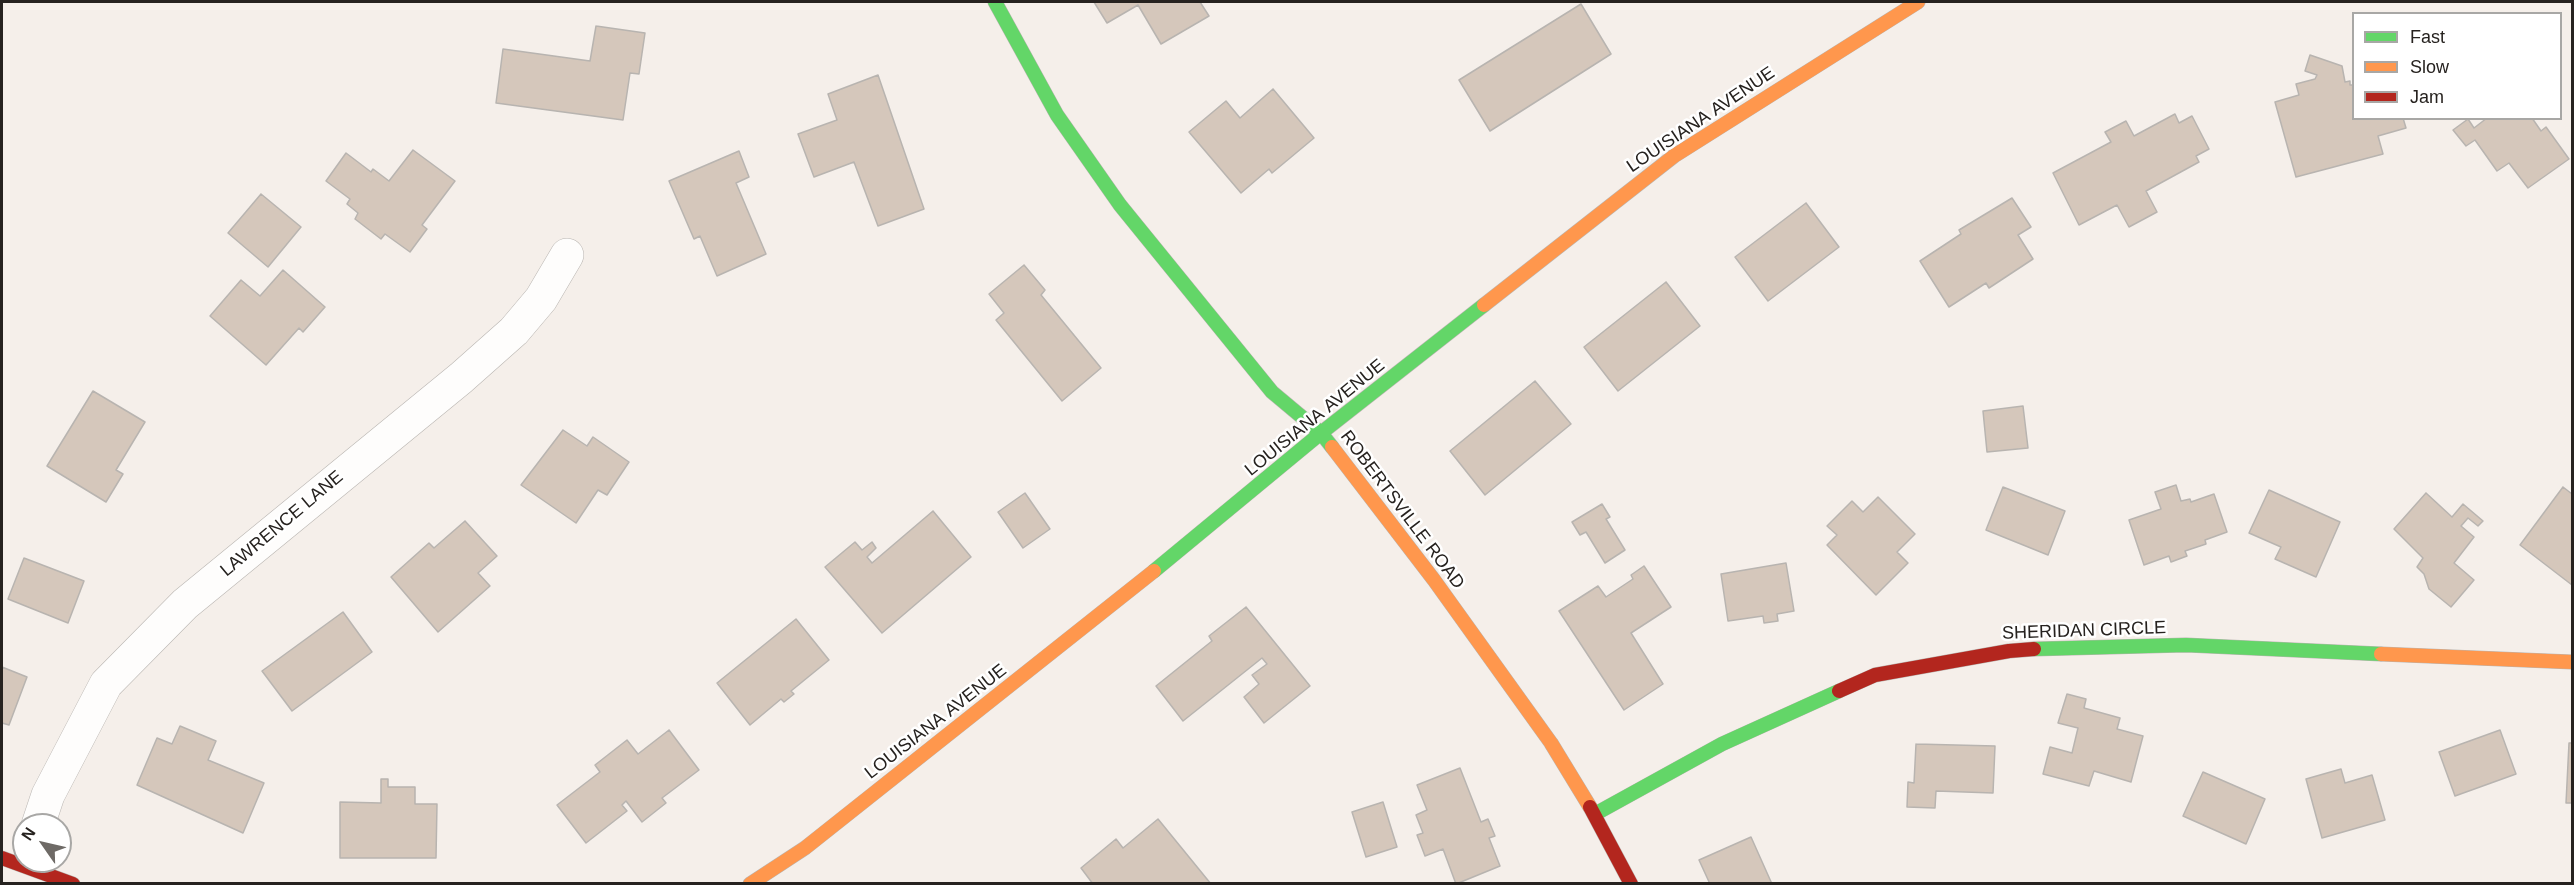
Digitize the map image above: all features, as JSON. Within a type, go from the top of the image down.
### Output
[{"type":"street","name":"ROBERTSVILLE ROAD","points":[[994,2],[1057,115],[1120,205],[1272,392],[1321,433],[1434,580],[1551,743],[1595,814],[1631,884]]},
{"type":"street","name":"LOUISIANA AVENUE","points":[[750,884],[805,848],[971,718],[1192,541],[1321,433],[1674,156],[1918,2]]},
{"type":"street","name":"LAWRENCE LANE","points":[[42,813],[48,795],[106,684],[185,604],[461,378],[514,331],[541,299],[567,255]]},
{"type":"street","name":"SHERIDAN CIRCLE","points":[[1595,814],[1722,744],[1875,675],[2009,651],[2058,647],[2186,645],[2572,662]]},
{"type":"street","points":[[44,873],[73,884]]},
{"type":"building","points":[[1094,2],[1200,2],[1209,16],[1161,44],[1138,5],[1107,23]]},
{"type":"building","points":[[1581,4],[1611,54],[1490,131],[1459,80]]},
{"type":"building","points":[[596,26],[645,33],[639,74],[630,73],[623,120],[496,103],[503,49],[590,61]]},
{"type":"building","points":[[2310,55],[2342,66],[2345,82],[2350,81],[2352,85],[2352,120],[2404,120],[2406,128],[2378,136],[2383,154],[2296,177],[2275,102],[2299,95],[2296,84],[2315,79],[2317,75],[2305,71]]},
{"type":"building","points":[[878,75],[924,209],[878,226],[854,162],[814,177],[798,134],[837,120],[828,94]]},
{"type":"building","points":[[1273,89],[1314,138],[1272,173],[1269,169],[1241,193],[1189,132],[1226,101],[1240,118]]},
{"type":"building","points":[[2175,114],[2179,123],[2192,116],[2209,149],[2196,156],[2199,162],[2146,191],[2157,212],[2129,227],[2117,205],[2079,225],[2053,173],[2111,142],[2105,132],[2126,121],[2134,136]]},
{"type":"building","points":[[2467,120],[2474,128],[2484,120],[2533,120],[2541,131],[2546,127],[2569,159],[2528,188],[2509,163],[2497,171],[2475,140],[2466,146],[2453,130]]},
{"type":"building","points":[[413,150],[455,181],[422,225],[427,229],[410,252],[385,234],[381,239],[355,219],[358,213],[347,204],[350,199],[326,181],[346,153],[371,172],[373,169],[389,181]]},
{"type":"building","points":[[739,151],[749,177],[736,183],[766,254],[717,276],[700,236],[694,239],[669,181]]},
{"type":"building","points":[[261,194],[301,227],[268,267],[228,233]]},
{"type":"building","points":[[2012,198],[2031,227],[2018,235],[2033,259],[1989,288],[1986,283],[1949,307],[1920,261],[1961,234],[1959,230]]},
{"type":"building","points":[[1806,203],[1839,247],[1768,301],[1735,257]]},
{"type":"building","points":[[1024,265],[1045,290],[1041,295],[1101,368],[1062,401],[996,320],[1004,313],[989,294]]},
{"type":"building","points":[[283,270],[325,307],[303,332],[299,328],[266,365],[210,316],[241,280],[260,296]]},
{"type":"building","points":[[1666,282],[1700,326],[1618,391],[1584,347]]},
{"type":"building","points":[[1535,381],[1571,424],[1485,495],[1450,451]]},
{"type":"building","points":[[93,391],[145,422],[116,470],[123,474],[106,502],[47,466]]},
{"type":"building","points":[[2023,406],[2028,448],[1987,452],[1983,411]]},
{"type":"building","points":[[563,430],[587,446],[593,437],[629,462],[607,495],[598,490],[576,523],[521,485]]},
{"type":"building","points":[[2176,485],[2181,501],[2190,499],[2191,502],[2214,494],[2227,532],[2205,540],[2206,544],[2185,551],[2187,556],[2171,562],[2169,556],[2144,565],[2129,520],[2161,509],[2155,492]]},
{"type":"building","points":[[2003,487],[2065,511],[2048,555],[1986,530]]},
{"type":"building","points":[[2563,487],[2572,494],[2572,585],[2520,545]]},
{"type":"building","points":[[2269,490],[2340,522],[2316,577],[2275,559],[2281,547],[2249,533]]},
{"type":"building","points":[[1025,493],[1050,529],[1023,548],[998,512]]},
{"type":"building","points":[[2426,493],[2452,517],[2463,504],[2483,521],[2478,526],[2468,518],[2461,526],[2474,537],[2454,563],[2474,580],[2451,607],[2429,589],[2424,574],[2417,567],[2423,558],[2394,529]]},
{"type":"building","points":[[1878,497],[1915,534],[1897,552],[1908,563],[1876,595],[1827,545],[1837,535],[1827,526],[1852,501],[1863,512]]},
{"type":"building","points":[[1602,504],[1610,517],[1606,519],[1625,550],[1605,563],[1586,532],[1580,535],[1572,522]]},
{"type":"building","points":[[933,511],[971,557],[882,633],[825,567],[855,542],[862,550],[872,542],[876,548],[867,557],[872,563]]},
{"type":"building","points":[[465,521],[497,556],[478,573],[490,586],[438,632],[391,577],[429,543],[434,548]]},
{"type":"building","points":[[24,558],[84,581],[68,623],[8,599]]},
{"type":"building","points":[[1786,563],[1794,611],[1777,614],[1778,621],[1764,623],[1763,616],[1728,621],[1721,574]]},
{"type":"building","points":[[1644,566],[1671,607],[1631,633],[1663,684],[1624,710],[1559,611],[1598,586],[1606,597],[1633,579],[1631,575]]},
{"type":"building","points":[[1246,607],[1310,686],[1264,723],[1244,697],[1259,684],[1252,675],[1267,664],[1262,658],[1183,721],[1156,686],[1212,641],[1209,636]]},
{"type":"building","points":[[343,612],[372,652],[292,711],[262,671]]},
{"type":"building","points":[[796,619],[829,660],[791,691],[794,694],[784,702],[781,699],[750,725],[717,683]]},
{"type":"building","points":[[2,667],[27,677],[9,725],[2,723]]},
{"type":"building","points":[[2067,694],[2086,699],[2084,708],[2120,718],[2117,729],[2143,736],[2131,782],[2094,771],[2089,786],[2043,774],[2050,747],[2072,753],[2078,728],[2058,723]]},
{"type":"building","points":[[180,726],[216,741],[208,760],[264,783],[243,833],[137,785],[157,738],[172,744]]},
{"type":"building","points":[[669,730],[699,770],[662,798],[666,803],[642,822],[626,801],[622,805],[627,811],[586,843],[557,805],[600,772],[595,765],[627,740],[638,754]]},
{"type":"building","points":[[2500,730],[2516,774],[2455,796],[2439,752]]},
{"type":"building","points":[[2569,743],[2572,743],[2572,803],[2566,803]]},
{"type":"building","points":[[1916,744],[1995,746],[1993,793],[1936,791],[1935,808],[1907,807],[1908,782],[1914,783]]},
{"type":"building","points":[[1460,768],[1481,822],[1488,819],[1495,836],[1489,838],[1500,866],[1456,884],[1443,849],[1425,856],[1417,835],[1423,833],[1416,815],[1427,810],[1417,785]]},
{"type":"building","points":[[2341,769],[2345,783],[2372,775],[2385,820],[2322,838],[2306,779]]},
{"type":"building","points":[[2203,772],[2265,799],[2246,844],[2183,816]]},
{"type":"building","points":[[381,779],[388,779],[388,787],[415,787],[415,804],[437,804],[436,858],[340,858],[340,802],[381,803]]},
{"type":"building","points":[[1383,802],[1397,847],[1366,857],[1352,812]]},
{"type":"building","points":[[1158,819],[1211,884],[1093,884],[1081,868],[1116,839],[1123,848]]},
{"type":"building","points":[[1751,837],[1772,884],[1710,884],[1699,860]]},
{"type":"traffic: fast","points":[[995,2],[1057,115],[1120,205],[1272,392],[1321,433],[1332,447]]},
{"type":"traffic: fast","points":[[1154,571],[1321,433],[1484,305]]},
{"type":"traffic: fast","points":[[2034,649],[2186,645],[2381,654]]},
{"type":"traffic: fast","points":[[1595,814],[1722,744],[1839,691]]},
{"type":"traffic: slow","points":[[1484,305],[1674,156],[1918,2]]},
{"type":"traffic: slow","points":[[1332,447],[1434,580],[1551,743],[1590,807]]},
{"type":"traffic: slow","points":[[750,884],[805,848],[1154,571]]},
{"type":"traffic: slow","points":[[2381,654],[2572,662]]},
{"type":"traffic: jam","points":[[1839,691],[1875,675],[2009,651],[2034,649]]},
{"type":"traffic: jam","points":[[1590,807],[1631,884]]},
{"type":"traffic: jam","points":[[2,858],[73,884]]}]
